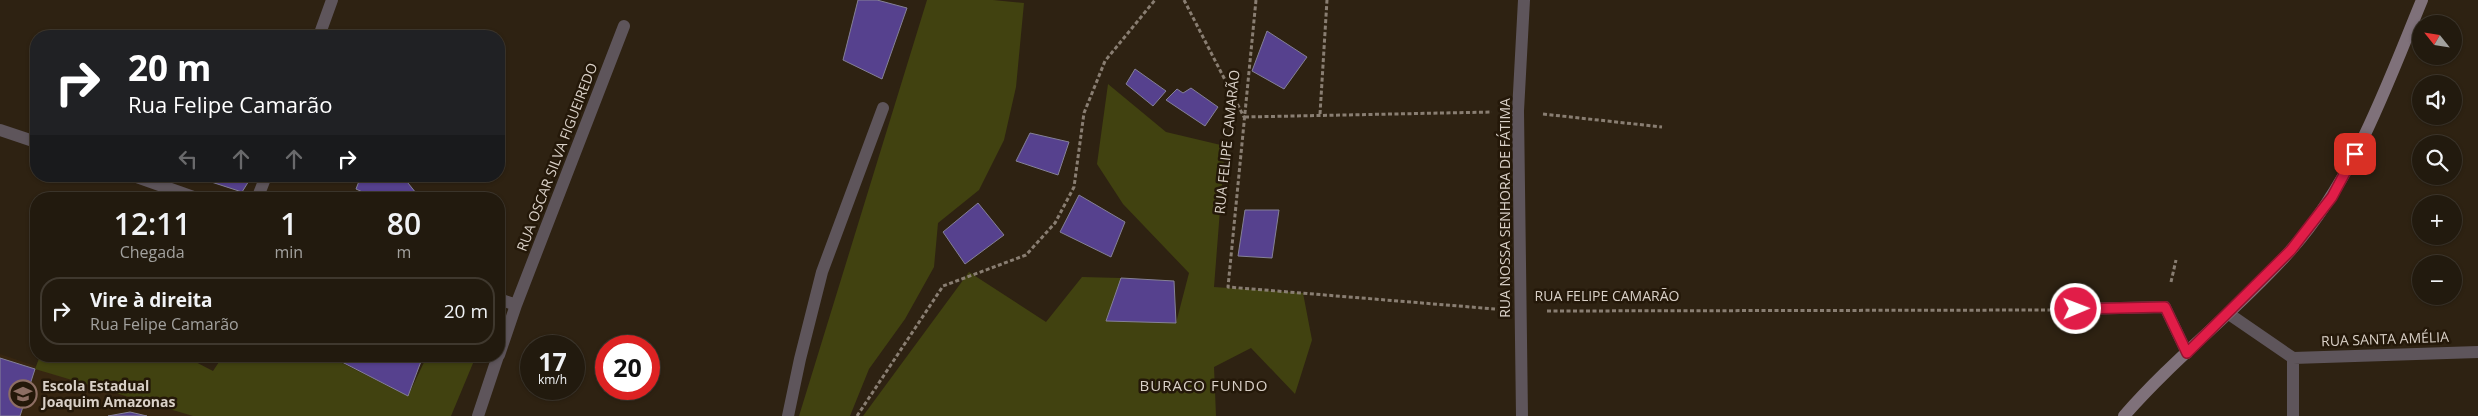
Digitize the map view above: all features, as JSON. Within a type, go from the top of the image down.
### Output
[{"type":"street","points":[[321,30],[332,0]]},
{"type":"street","name":"RUA NOSSA SENHORA DE FÁTIMA","points":[[1522,416],[1518,111],[1524,0]]},
{"type":"street","points":[[2124,416],[2229,314],[2291,250],[2332,197],[2363,140],[2422,0]]},
{"type":"street","name":"RUA OSCAR SILVA FIGUEIREDO","points":[[505,338],[624,26]]},
{"type":"street","points":[[788,416],[800,358],[822,272],[883,108]]},
{"type":"street","points":[[0,130],[30,140]]},
{"type":"street","points":[[151,182],[179,192]]},
{"type":"street","points":[[505,302],[516,305]]},
{"type":"street","points":[[2076,309],[2165,307],[2187,353]]},
{"type":"street","points":[[2229,314],[2293,358],[2293,416]]},
{"type":"street","name":"RUA SANTA AMÉLIA","points":[[2293,358],[2478,352]]},
{"type":"street","name":"RUA OSCAR SILVA FIGUEIREDO","points":[[478,416],[497,362]]},
{"type":"path","points":[[857,416],[943,286],[1026,255],[1055,223],[1074,187],[1084,113],[1106,61],[1155,0]]},
{"type":"path","points":[[1184,0],[1244,117],[1425,112]]},
{"type":"path","name":"RUA FELIPE CAMARÃO","points":[[1256,0],[1228,287],[1520,311],[1958,312],[2076,309]]},
{"type":"path","points":[[1320,114],[1327,0]]},
{"type":"shaded area","points":[[927,0],[993,0],[1024,3],[1016,87],[1004,140],[979,190],[938,223],[934,267],[905,319],[869,369],[850,416],[799,416]]},
{"type":"shaded area","points":[[1108,84],[1166,132],[1225,146],[1214,287],[1303,293],[1312,340],[1295,394],[1251,348],[1214,367],[1216,416],[863,416],[969,272],[1046,322],[1082,277],[1121,278],[1176,323],[1189,273],[1123,204],[1097,164]]},
{"type":"shaded area","points":[[0,354],[53,372],[198,416],[0,416]]},
{"type":"shaded area","points":[[38,362],[196,362],[213,371],[219,362],[342,362],[408,396],[424,362],[474,362],[451,416],[193,416],[35,369]]},
{"type":"building","points":[[858,0],[877,0],[907,8],[882,79],[843,60]]},
{"type":"building","points":[[1267,31],[1307,57],[1284,89],[1252,71]]},
{"type":"building","points":[[1135,69],[1166,91],[1153,106],[1126,84]]},
{"type":"building","points":[[1191,88],[1218,107],[1205,126],[1166,100],[1177,89],[1183,93]]},
{"type":"building","points":[[1030,133],[1069,142],[1058,175],[1016,161]]},
{"type":"building","points":[[211,182],[248,182],[242,192]]},
{"type":"building","points":[[359,182],[408,182],[415,192],[363,192],[356,189]]},
{"type":"building","points":[[1079,195],[1125,222],[1111,257],[1060,232]]},
{"type":"building","points":[[978,203],[1004,235],[965,264],[943,232]]},
{"type":"building","points":[[1245,210],[1279,210],[1272,258],[1238,256]]},
{"type":"building","points":[[1121,278],[1174,281],[1176,323],[1106,321]]},
{"type":"building","points":[[0,358],[35,369],[20,416],[0,416]]},
{"type":"building","points":[[342,362],[421,362],[408,396]]},
{"type":"building","points":[[130,412],[147,416],[108,416]]},
{"type":"place","name":"Escola Estadual Joaquim Amazonas","points":[[23,394]]},
{"type":"district","name":"BURACO FUNDO","points":[[1204,386]]},
{"type":"route","points":[[2076,309],[2165,307],[2187,353],[2229,314],[2291,250],[2332,197],[2355,154]]}]
